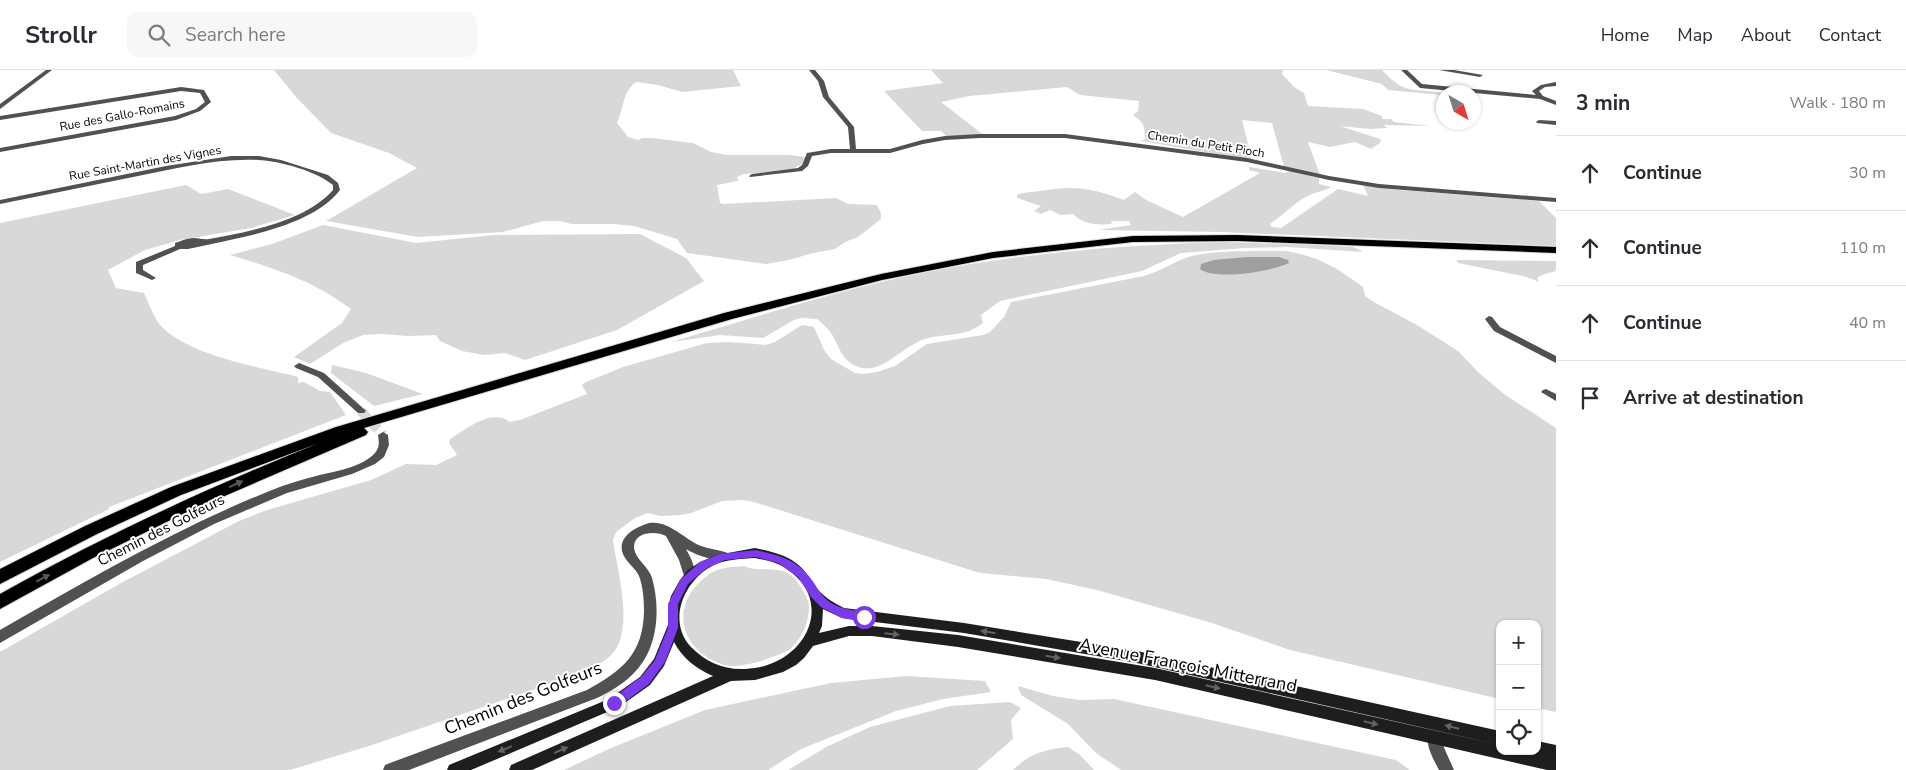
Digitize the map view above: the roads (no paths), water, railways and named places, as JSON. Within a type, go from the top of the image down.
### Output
[{"type":"highway","points":[[0,576],[91,530],[176,492],[341,430],[591,355],[826,291],[956,261],[1032,249],[1133,239],[1237,238],[1556,250]]},
{"type":"highway","points":[[0,602],[187,506],[265,471],[444,399]]},
{"type":"highway","points":[[0,587],[97,536],[256,462]]},
{"type":"main road","points":[[454,770],[614,703],[645,681],[659,662],[673,628],[673,604],[689,576],[704,565],[724,556],[756,554],[781,560],[802,574],[815,594],[818,618],[810,641],[791,661],[764,673],[730,675],[516,770]]},
{"type":"main road","name":"Avenue François Mitterrand","points":[[815,594],[824,604],[842,613],[964,628],[1137,658],[1496,737]]},
{"type":"main road","points":[[673,628],[684,650],[705,667],[730,675]]},
{"type":"main road","name":"Avenue François Mitterrand","points":[[810,641],[849,631],[958,641],[1156,674],[1556,765]]},
{"type":"main road","points":[[1541,749],[1556,752]]},
{"type":"street","points":[[0,106],[49,70]]},
{"type":"street","points":[[812,70],[822,81],[826,97],[851,127],[853,151]]},
{"type":"street","points":[[1404,70],[1420,86],[1541,96]]},
{"type":"street","points":[[1442,70],[1480,75]]},
{"type":"street","points":[[1556,84],[1536,89],[1535,91],[1536,94],[1556,103]]},
{"type":"street","name":"Rue des Gallo-Romains","points":[[0,118],[181,90],[202,91],[208,102],[198,110],[176,118],[0,150]]},
{"type":"street","points":[[1539,122],[1556,123]]},
{"type":"street","name":"Chemin du Petit Pioch","points":[[752,176],[800,170],[805,166],[809,154],[831,151],[890,151],[944,138],[1065,136],[1156,146],[1247,160],[1329,178],[1379,186],[1556,200]]},
{"type":"street","name":"Rue Saint-Martin des Vignes","points":[[0,202],[183,165],[231,158],[259,158],[279,161],[326,176],[336,184],[337,190],[333,197],[319,208],[288,221],[205,242],[181,242],[178,245],[179,247],[143,261],[139,264],[139,271],[152,278]]},
{"type":"street","points":[[1488,319],[1496,329],[1556,360]]},
{"type":"street","points":[[299,366],[321,375],[361,411]]},
{"type":"street","points":[[1546,392],[1556,398]]},
{"type":"street","name":"Chemin des Golfeurs","points":[[0,637],[139,557],[228,513],[293,486],[372,462],[384,447],[383,435]]},
{"type":"street","name":"Chemin des Golfeurs","points":[[390,770],[592,694],[612,684],[627,673],[640,657],[648,638],[651,622],[646,578],[643,570],[631,556],[628,548],[630,540],[635,534],[644,529],[654,527],[664,529],[671,535],[694,547],[712,555],[724,556]]},
{"type":"street","points":[[671,535],[684,554],[689,568],[689,576]]},
{"type":"street","points":[[1434,738],[1438,752],[1447,770]]},
{"type":"tunnel","points":[[361,411],[383,435]]}]
